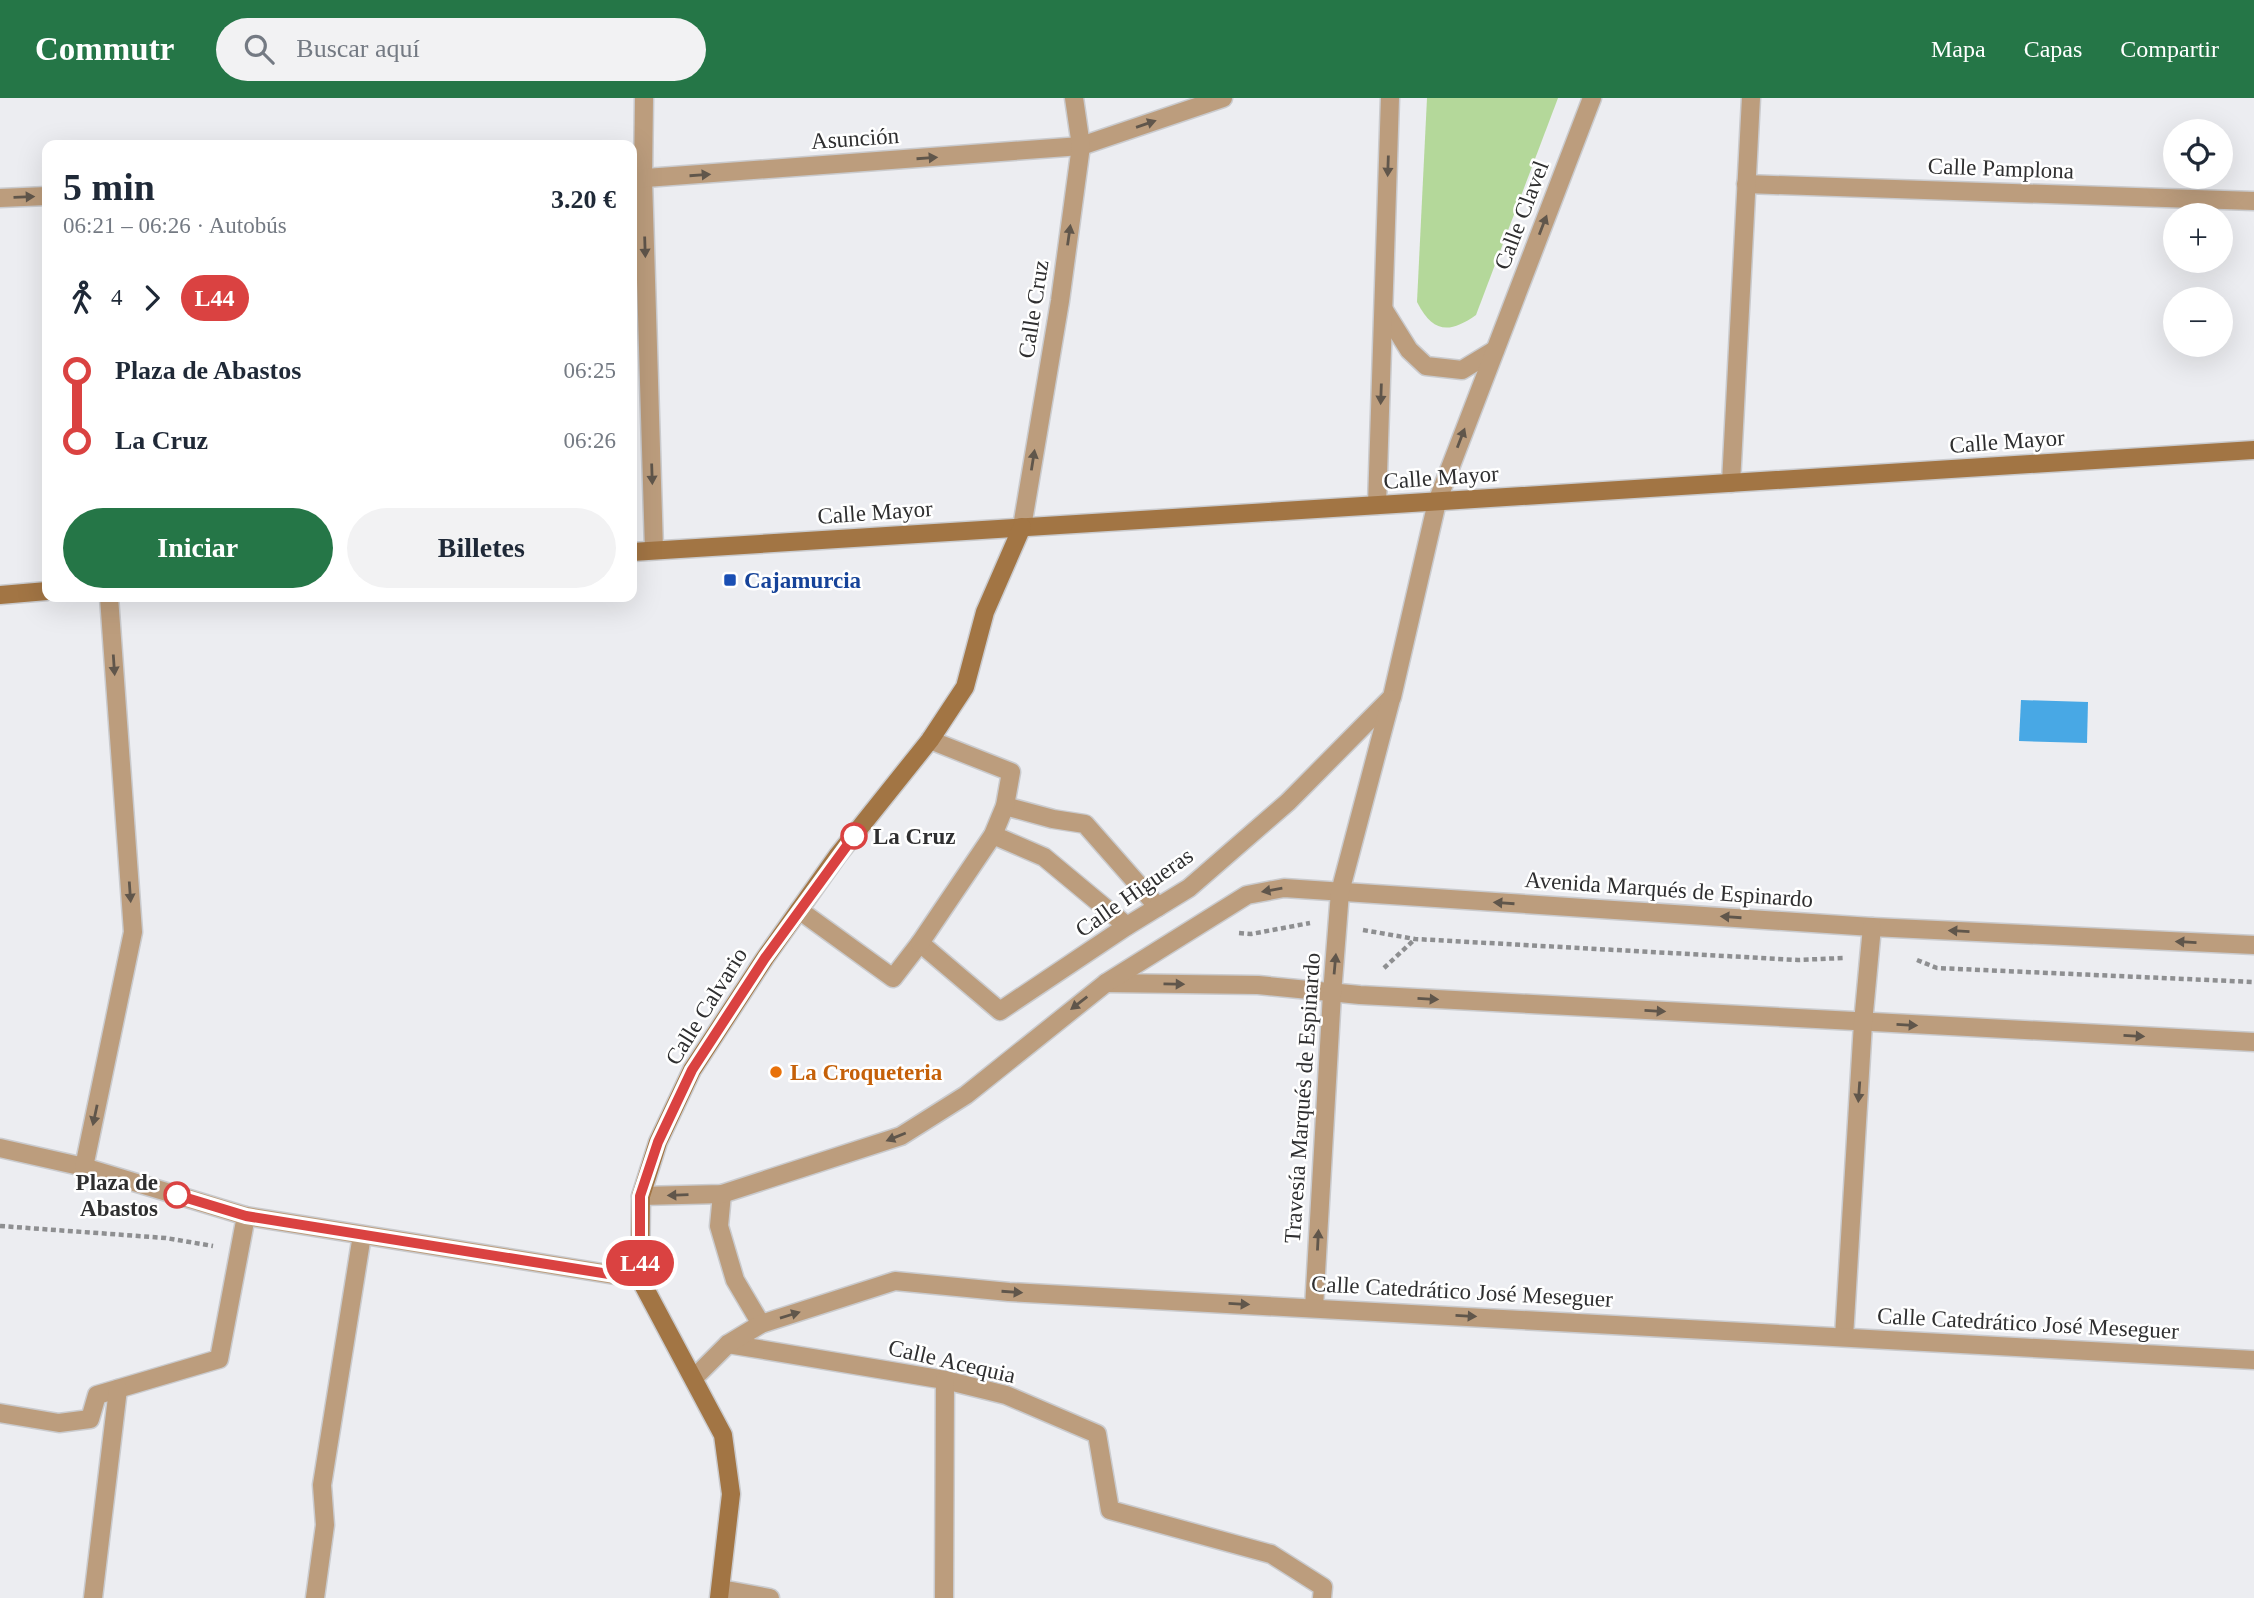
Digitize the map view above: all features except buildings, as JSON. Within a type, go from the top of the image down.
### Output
[{"type":"main road","name":"Calle Mayor","points":[[637,552],[2254,450]]},
{"type":"main road","name":"Calle Calvario","points":[[720,1594],[731,1494],[723,1436],[640,1279],[640,1196],[658,1142],[692,1070],[838,855],[930,740],[965,687],[985,612],[1022,527]]},
{"type":"main road","points":[[0,595],[42,591]]},
{"type":"street","points":[[644,98],[638,179],[654,550]]},
{"type":"street","name":"Calle Cruz","points":[[1022,527],[1060,301],[1081,146],[1074,98]]},
{"type":"street","name":"Asunción","points":[[638,179],[1081,146],[1223,98]]},
{"type":"street","points":[[1377,505],[1390,98]]},
{"type":"street","name":"Calle Clavel","points":[[1437,502],[1592,98]]},
{"type":"street","points":[[1731,483],[1751,98]]},
{"type":"street","name":"Calle Pamplona","points":[[1746,184],[2254,201]]},
{"type":"street","points":[[0,198],[42,196]]},
{"type":"street","points":[[1384,310],[1409,350],[1426,366],[1462,370],[1495,350]]},
{"type":"street","points":[[1392,697],[1437,502]]},
{"type":"street","points":[[84,1167],[133,932],[109,602]]},
{"type":"street","name":"Travesía Marqués de Espinardo","points":[[1314,1308],[1340,892],[1392,697]]},
{"type":"street","name":"Calle Higueras","points":[[920,943],[1000,1011],[1189,888],[1288,802],[1392,697]]},
{"type":"street","points":[[799,910],[893,978],[920,943],[993,835],[1005,806],[1011,772],[930,740]]},
{"type":"street","points":[[1005,806],[1085,824],[1158,908]]},
{"type":"street","points":[[993,835],[1044,856],[1127,926]]},
{"type":"street","name":"Avenida Marqués de Espinardo","points":[[640,1196],[722,1194],[901,1136],[966,1095],[1105,983],[1247,895],[1284,888],[1872,927],[2254,945]]},
{"type":"street","points":[[1844,1337],[1863,1023],[1872,927]]},
{"type":"street","points":[[1105,983],[1258,985],[1332,993],[2254,1042]]},
{"type":"street","points":[[0,1148],[84,1167],[246,1216],[640,1279]]},
{"type":"street","points":[[722,1194],[719,1226],[735,1280],[761,1324]]},
{"type":"street","points":[[0,1413],[59,1423],[90,1419],[97,1395],[219,1359],[246,1216]]},
{"type":"street","points":[[315,1598],[325,1525],[322,1485],[362,1235]]},
{"type":"street","name":"Calle Catedrático José Meseguer","points":[[694,1378],[728,1344],[761,1324],[895,1281],[1009,1292],[2254,1360]]},
{"type":"street","name":"Calle Acequia","points":[[728,1344],[945,1380],[1006,1395],[1097,1434],[1110,1510],[1271,1554],[1323,1587],[1322,1598]]},
{"type":"street","points":[[944,1598],[945,1380]]},
{"type":"street","points":[[93,1598],[118,1389]]},
{"type":"street","points":[[720,1594],[770,1598]]},
{"type":"path","points":[[1237,933],[1251,934],[1315,921],[1428,940],[1798,960],[1909,956],[1937,968],[2254,982]]},
{"type":"green space","points":[[1427,98],[1558,98],[1476,315],[1450,327],[1436,325],[1429,320],[1417,302]]},
{"type":"water","points":[[2021,700],[2088,702],[2087,743],[2019,741]]},
{"type":"bus line","name":"L44","points":[[177,1195],[246,1216],[640,1279],[640,1196],[658,1142],[692,1070],[765,958],[854,836]]},
{"type":"place","name":"Cajamurcia","points":[[730,580]]},
{"type":"place","name":"La Cruz","points":[[854,836]]},
{"type":"place","name":"La Croqueteria","points":[[776,1072]]},
{"type":"place","name":"Plaza de Abastos","points":[[177,1195]]}]
